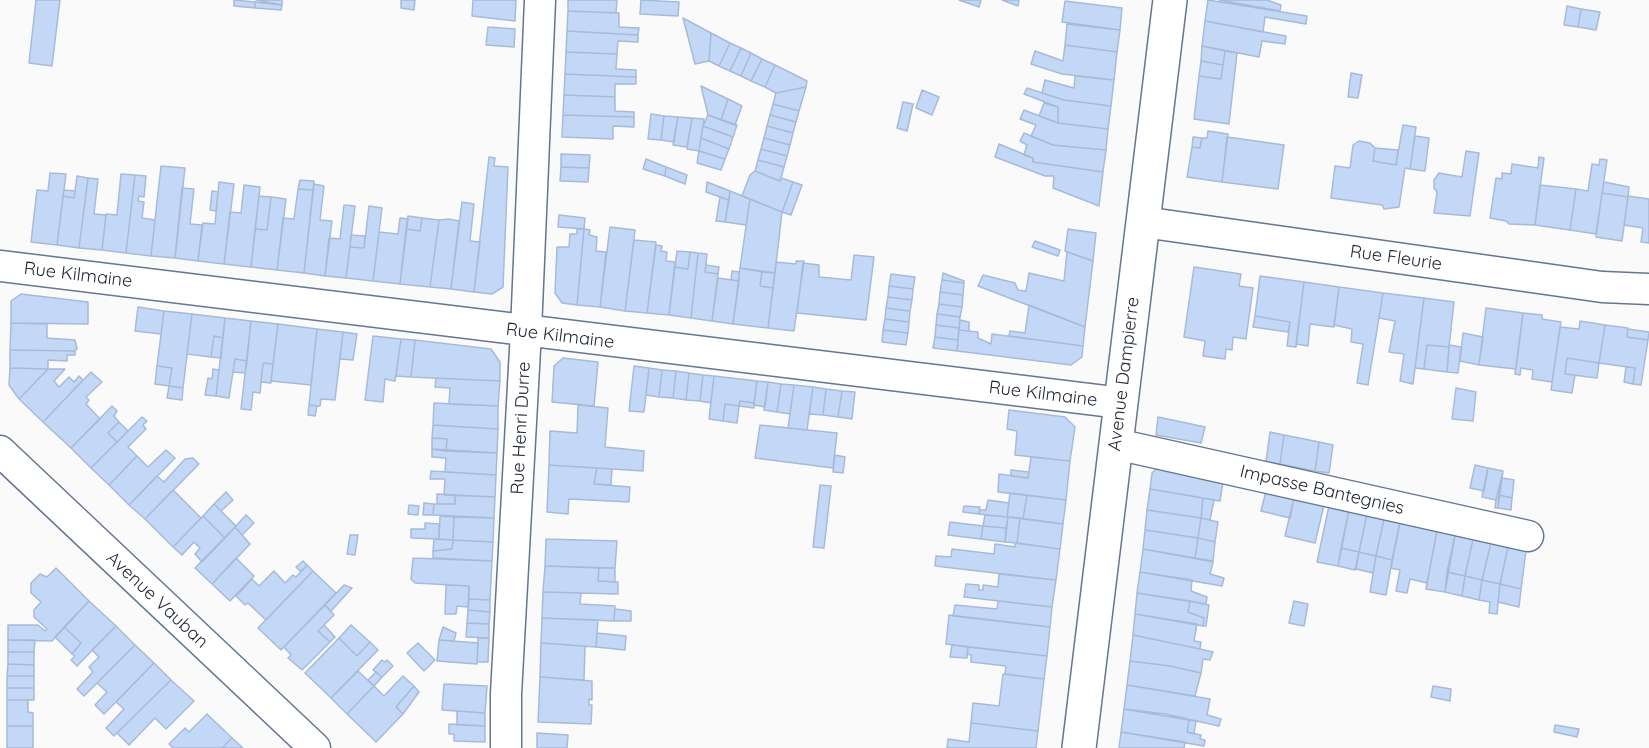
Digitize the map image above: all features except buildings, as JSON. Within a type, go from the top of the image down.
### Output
[{"type":"main road","name":"Avenue Dampierre","points":[[1079,748],[1170,0]]},
{"type":"street","name":"Rue Henri Durre","points":[[506,748],[506,694],[526,332],[540,0]]},
{"type":"street","name":"Rue Fleurie","points":[[1143,222],[1602,287],[1649,289]]},
{"type":"street","name":"Rue Kilmaine","points":[[0,266],[1121,403]]},
{"type":"street","name":"Impasse Bantegnies","points":[[1116,444],[1528,536]]},
{"type":"street","name":"Avenue Vauban","points":[[0,451],[315,748]]}]
